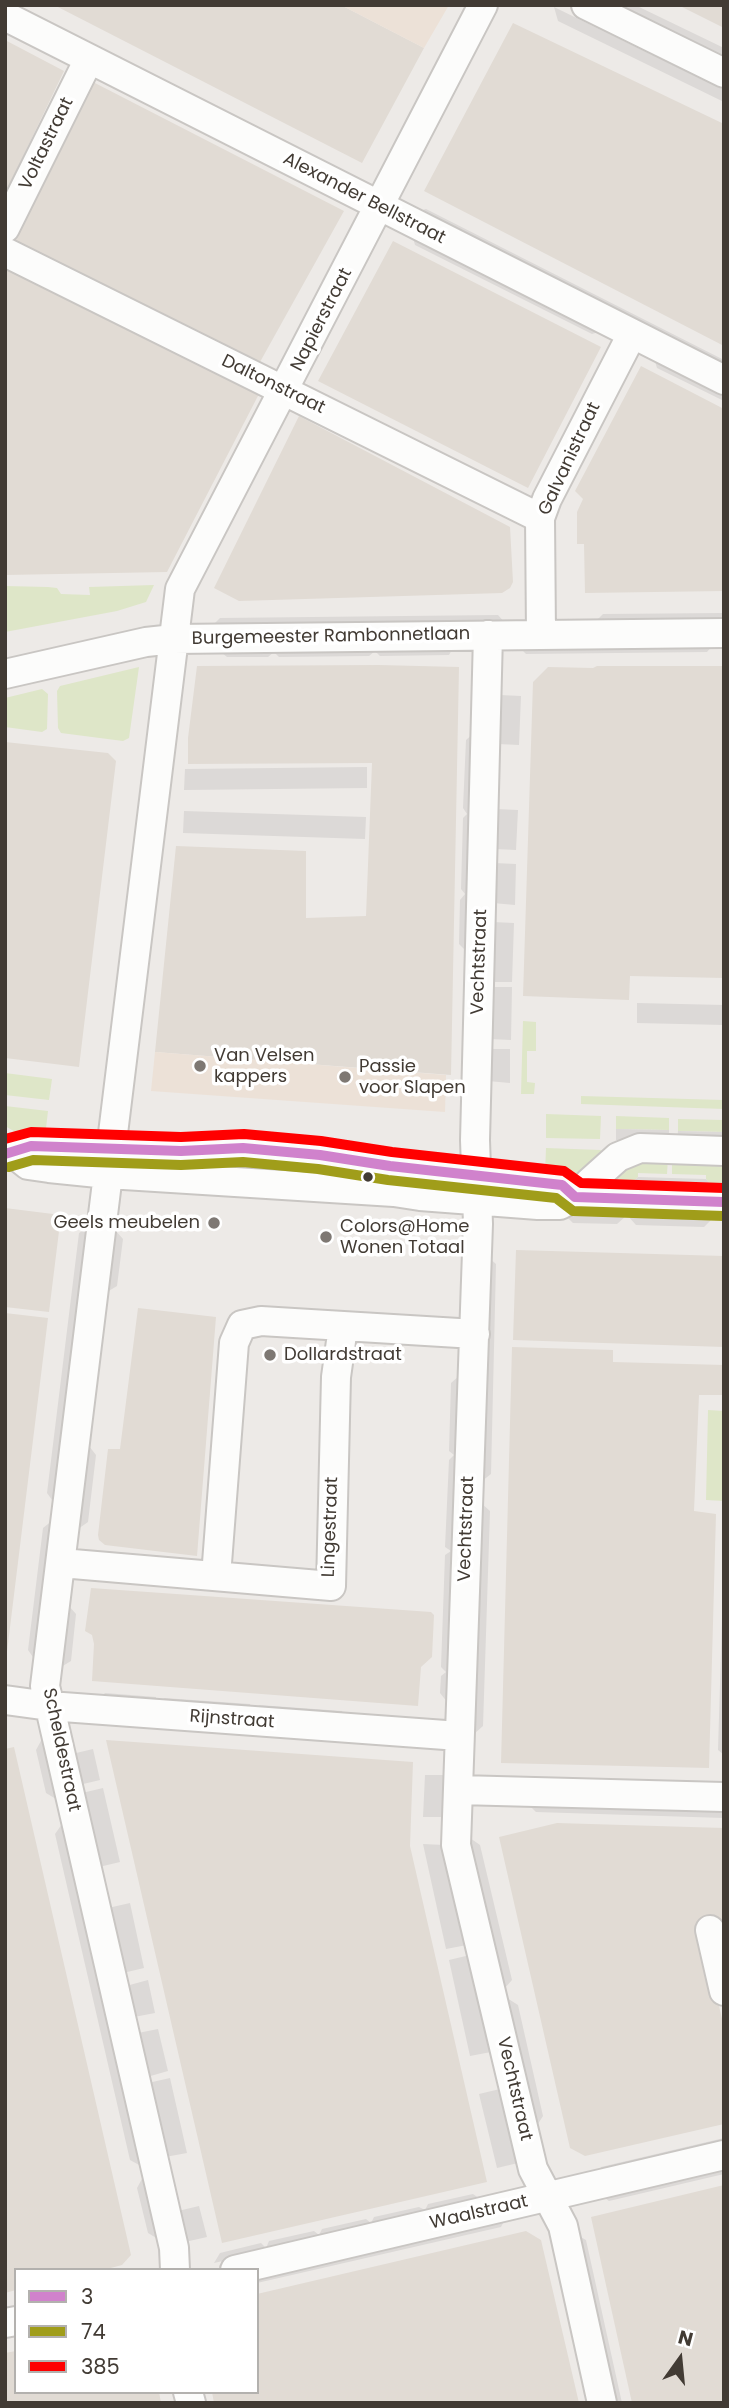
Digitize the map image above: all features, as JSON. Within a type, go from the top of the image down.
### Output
[{"type":"street","name":"Napierstraat","points":[[174,639],[180,589],[483,5]]},
{"type":"street","points":[[586,5],[724,73]]},
{"type":"street","name":"Alexander Bellstraat","points":[[5,16],[724,380]]},
{"type":"street","name":"Voltastraat","points":[[5,228],[89,59]]},
{"type":"street","name":"Daltonstraat","points":[[5,252],[540,518]]},
{"type":"street","name":"Galvanistraat","points":[[541,634],[540,518],[547,499],[632,334]]},
{"type":"street","points":[[541,634],[724,633]]},
{"type":"street","name":"Burgemeester Rambonnetlaan","points":[[5,674],[146,642],[174,639],[541,634]]},
{"type":"street","name":"Vechtstraat","points":[[488,635],[475,1140],[475,1334],[456,1845],[533,2169],[563,2226],[602,2403]]},
{"type":"street","name":"Scheldestraat","points":[[174,639],[45,1686],[174,2248],[175,2268]]},
{"type":"street","points":[[9,1153],[31,1146],[110,1161],[181,1151],[243,1148],[320,1155],[390,1166],[560,1205],[582,1197],[724,1202]]},
{"type":"street","points":[[582,1197],[589,1183],[618,1157],[640,1149],[724,1151]]},
{"type":"street","points":[[216,1576],[236,1334],[242,1325],[251,1321],[475,1334]]},
{"type":"street","name":"Lingestraat","points":[[61,1563],[331,1586],[336,1377],[343,1327]]},
{"type":"street","name":"Rijnstraat","points":[[5,1700],[49,1706],[459,1736]]},
{"type":"street","points":[[459,1790],[724,1797]]},
{"type":"street","points":[[710,1930],[724,1991]]},
{"type":"street","name":"Waalstraat","points":[[244,2268],[724,2155]]},
{"type":"shaded area","points":[[54,5],[341,5],[424,48],[362,163]]},
{"type":"shaded area","points":[[341,5],[449,5],[424,48]]},
{"type":"shaded area","points":[[611,5],[635,5],[724,48],[724,60]]},
{"type":"shaded area","points":[[678,5],[724,5],[724,28]]},
{"type":"shaded area","points":[[554,7],[724,90],[724,102],[558,21]]},
{"type":"shaded area","points":[[513,23],[724,124],[724,346],[424,191]]},
{"type":"shaded area","points":[[5,40],[64,71],[5,194]]},
{"type":"shaded area","points":[[93,82],[344,211],[260,362],[13,240]]},
{"type":"shaded area","points":[[426,209],[724,360],[724,368],[416,212]]},
{"type":"shaded area","points":[[412,234],[602,331],[592,334],[415,245]]},
{"type":"shaded area","points":[[393,241],[601,347],[528,488],[318,381]]},
{"type":"shaded area","points":[[5,266],[260,392],[167,572],[5,575]]},
{"type":"shaded area","points":[[654,358],[724,393],[724,401],[657,368]]},
{"type":"shaded area","points":[[641,366],[724,409],[724,591],[585,593],[584,544],[577,544],[577,512],[583,499],[575,491]]},
{"type":"shaded area","points":[[299,416],[510,527],[513,582],[510,588],[502,593],[239,601],[214,588]]},
{"type":"shaded area","points":[[724,613],[724,621],[595,622],[603,614]]},
{"type":"shaded area","points":[[498,615],[506,624],[212,626],[220,618]]},
{"type":"shaded area","points":[[713,645],[707,652],[526,654],[518,646]]},
{"type":"shaded area","points":[[454,646],[449,655],[380,656],[375,651],[369,656],[279,657],[274,652],[268,657],[227,657],[217,649]]},
{"type":"shaded area","points":[[197,666],[459,667],[451,1075],[155,1052],[176,846],[306,851],[306,918],[366,916],[372,763],[188,764],[188,738]]},
{"type":"shaded area","points":[[724,666],[724,978],[630,976],[629,1000],[523,996],[533,682],[548,667]]},
{"type":"shaded area","points":[[500,695],[521,696],[519,745],[498,744]]},
{"type":"shaded area","points":[[474,733],[467,952],[459,944],[460,900],[465,894],[461,889],[463,818],[467,814],[463,808],[466,740]]},
{"type":"shaded area","points":[[5,742],[108,753],[116,761],[79,1067],[5,1058]]},
{"type":"shaded area","points":[[367,767],[367,788],[184,790],[185,769]]},
{"type":"shaded area","points":[[496,809],[518,810],[516,850],[495,849]]},
{"type":"shaded area","points":[[184,811],[366,817],[365,839],[183,833]]},
{"type":"shaded area","points":[[494,863],[516,864],[515,905],[493,903]]},
{"type":"shaded area","points":[[493,922],[514,923],[512,982],[491,982]]},
{"type":"shaded area","points":[[491,987],[512,987],[511,1040],[490,1039]]},
{"type":"shaded area","points":[[637,1003],[724,1005],[724,1025],[637,1023]]},
{"type":"shaded area","points":[[489,1049],[510,1049],[510,1083],[488,1081]]},
{"type":"shaded area","points":[[155,1052],[446,1075],[445,1112],[151,1091]]},
{"type":"shaded area","points":[[616,1129],[669,1130],[669,1141],[616,1140]]},
{"type":"shaded area","points":[[678,1131],[724,1132],[724,1143],[677,1141]]},
{"type":"shaded area","points":[[638,1177],[706,1179],[714,1188],[629,1186]]},
{"type":"shaded area","points":[[5,1208],[61,1215],[49,1312],[5,1307]]},
{"type":"shaded area","points":[[564,1214],[626,1216],[617,1224],[573,1223]]},
{"type":"shaded area","points":[[628,1216],[713,1218],[704,1227],[636,1225]]},
{"type":"shaded area","points":[[89,1227],[55,1504],[47,1493],[79,1233]]},
{"type":"shaded area","points":[[115,1230],[123,1239],[117,1286],[107,1292]]},
{"type":"shaded area","points":[[516,1250],[724,1256],[724,1347],[513,1340]]},
{"type":"shaded area","points":[[488,1257],[496,1264],[491,1474],[482,1481]]},
{"type":"shaded area","points":[[138,1308],[216,1317],[197,1556],[105,1545],[99,1540],[108,1449],[120,1449]]},
{"type":"shaded area","points":[[5,1313],[48,1318],[5,1668]]},
{"type":"shaded area","points":[[512,1347],[613,1350],[613,1362],[724,1365],[724,1395],[699,1395],[694,1511],[716,1514],[709,1768],[501,1763]]},
{"type":"shaded area","points":[[460,1375],[448,1703],[440,1693],[441,1676],[446,1672],[441,1667],[445,1555],[451,1551],[445,1547],[449,1460],[454,1455],[449,1451],[451,1383]]},
{"type":"shaded area","points":[[89,1446],[96,1455],[88,1522],[78,1529]]},
{"type":"shaded area","points":[[481,1503],[490,1511],[483,1726],[474,1734]]},
{"type":"shaded area","points":[[53,1520],[35,1660],[28,1650],[43,1528]]},
{"type":"shaded area","points":[[724,1551],[724,1755],[718,1750]]},
{"type":"shaded area","points":[[91,1588],[431,1612],[434,1615],[432,1657],[421,1667],[418,1706],[92,1681],[94,1644],[92,1635],[85,1631]]},
{"type":"shaded area","points":[[68,1605],[76,1614],[71,1661],[61,1667]]},
{"type":"shaded area","points":[[105,1693],[156,1697],[156,1701],[163,1702],[164,1698],[250,1704],[251,1708],[258,1708],[259,1705],[342,1711],[343,1715],[97,1701]]},
{"type":"shaded area","points":[[42,1739],[56,1799],[46,1793],[36,1750]]},
{"type":"shaded area","points":[[106,1740],[413,1762],[410,1846],[487,2182],[222,2243]]},
{"type":"shaded area","points":[[14,1747],[131,2255],[122,2265],[111,2268],[14,2268],[14,2291],[5,2293],[5,1749]]},
{"type":"shaded area","points":[[93,1749],[100,1780],[79,1785],[72,1754]]},
{"type":"shaded area","points":[[425,1775],[447,1775],[445,1817],[423,1817]]},
{"type":"shaded area","points":[[103,1788],[120,1862],[99,1867],[82,1793]]},
{"type":"shaded area","points":[[530,1806],[724,1811],[724,1818],[536,1812]]},
{"type":"shaded area","points":[[557,1823],[724,1828],[724,1920],[701,1919],[700,1927],[724,2027],[724,2124],[585,2156],[570,2148],[499,1837]]},
{"type":"shaded area","points":[[62,1824],[141,2166],[130,2160],[55,1834]]},
{"type":"shaded area","points":[[470,1838],[480,1845],[512,1980],[504,1989]]},
{"type":"shaded area","points":[[423,1844],[444,1845],[467,1945],[446,1949]]},
{"type":"shaded area","points":[[130,1903],[144,1968],[123,1973],[108,1908]]},
{"type":"shaded area","points":[[470,1955],[491,2052],[470,2056],[449,1960]]},
{"type":"shaded area","points":[[148,1980],[155,2013],[134,2017],[126,1986]]},
{"type":"shaded area","points":[[507,1998],[518,2005],[543,2116],[536,2127]]},
{"type":"shaded area","points":[[158,2029],[168,2071],[147,2077],[138,2033]]},
{"type":"shaded area","points":[[170,2078],[187,2153],[165,2157],[148,2083]]},
{"type":"shaded area","points":[[500,2089],[518,2163],[497,2168],[479,2094]]},
{"type":"shaded area","points":[[724,2138],[724,2145],[597,2174],[601,2167]]},
{"type":"shaded area","points":[[724,2167],[724,2174],[609,2201],[602,2196]]},
{"type":"shaded area","points":[[143,2177],[158,2239],[148,2233],[137,2188]]},
{"type":"shaded area","points":[[724,2185],[724,2403],[632,2403],[591,2217]]},
{"type":"shaded area","points":[[473,2194],[483,2201],[214,2263],[220,2253],[261,2243],[266,2248],[269,2241],[314,2231],[319,2235],[322,2229],[366,2219],[371,2223],[374,2217],[419,2207],[425,2210],[428,2204]]},
{"type":"shaded area","points":[[199,2206],[207,2237],[185,2242],[178,2211]]},
{"type":"shaded area","points":[[506,2217],[501,2227],[259,2283],[259,2274]]},
{"type":"shaded area","points":[[526,2231],[541,2240],[579,2403],[214,2403],[212,2394],[259,2394],[259,2294]]},
{"type":"shaded area","points":[[575,2234],[586,2240],[622,2403],[614,2403]]},
{"type":"shaded area","points":[[14,2351],[14,2394],[159,2394],[161,2403],[5,2403],[5,2353]]},
{"type":"green space","points":[[154,585],[146,602],[117,611],[5,632],[5,586],[48,587],[57,588],[61,594],[90,595],[89,587]]},
{"type":"green space","points":[[139,667],[129,738],[123,741],[61,733],[58,728],[57,691],[60,686]]},
{"type":"green space","points":[[42,689],[48,694],[47,729],[42,732],[5,727],[5,698]]},
{"type":"green space","points":[[523,1021],[536,1022],[536,1051],[527,1051],[527,1082],[535,1083],[534,1094],[521,1094]]},
{"type":"green space","points":[[5,1073],[52,1079],[49,1100],[5,1095]]},
{"type":"green space","points":[[581,1096],[724,1100],[724,1109],[581,1104]]},
{"type":"green space","points":[[5,1106],[48,1111],[45,1137],[19,1137],[19,1134],[5,1126]]},
{"type":"green space","points":[[546,1114],[601,1116],[600,1139],[546,1138]]},
{"type":"green space","points":[[616,1116],[669,1118],[669,1130],[616,1129]]},
{"type":"green space","points":[[678,1119],[724,1120],[724,1132],[678,1131]]},
{"type":"green space","points":[[546,1148],[601,1150],[598,1160],[574,1176],[545,1174]]},
{"type":"green space","points":[[668,1158],[667,1174],[638,1173],[638,1177],[628,1187],[612,1184],[614,1177],[636,1161]]},
{"type":"green space","points":[[672,1158],[724,1160],[724,1182],[713,1187],[706,1175],[672,1174]]},
{"type":"green space","points":[[708,1410],[724,1411],[724,1501],[706,1500]]},
{"type":"transit line","name":"385","points":[[5,1139],[31,1132],[181,1137],[244,1134],[564,1171],[581,1183],[724,1188]]},
{"type":"transit line","name":"3","points":[[5,1154],[31,1146],[181,1151],[243,1148],[562,1185],[575,1197],[724,1202]]},
{"type":"transit line","name":"74","points":[[9,1167],[33,1160],[181,1165],[243,1162],[556,1198],[573,1211],[724,1216]]},
{"type":"place","name":"Van Velsen kappers","points":[[200,1066]]},
{"type":"place","name":"Passie voor Slapen","points":[[345,1077]]},
{"type":"place","name":"Geels meubelen","points":[[214,1223]]},
{"type":"place","name":"Colors@Home Wonen Totaal","points":[[326,1237]]},
{"type":"place","name":"Dollardstraat","points":[[270,1355]]}]
